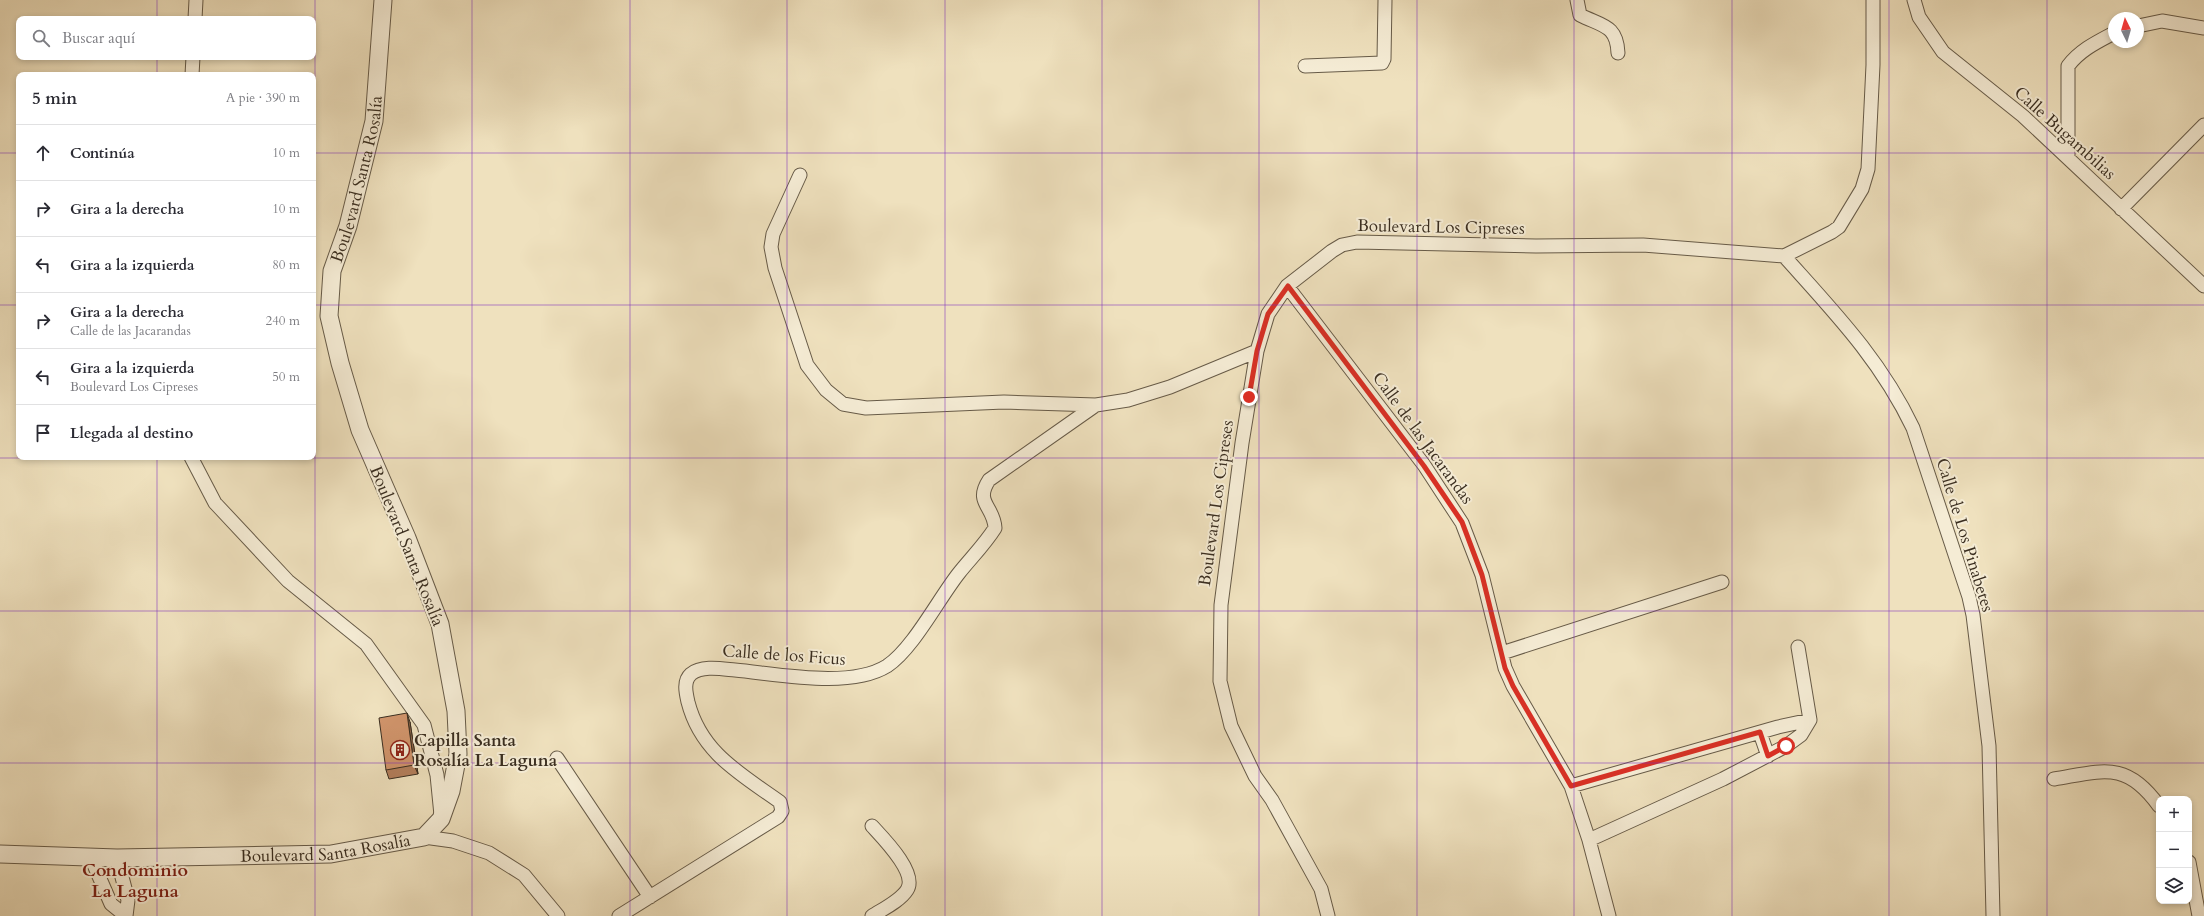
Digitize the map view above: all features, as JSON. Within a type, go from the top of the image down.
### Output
[{"type":"street","points":[[195,16],[196,0]]},
{"type":"street","name":"Boulevard Santa Rosalía","points":[[0,854],[117,858],[331,854],[424,837],[441,819],[451,790],[458,754],[456,711],[440,624],[407,538],[360,430],[340,363],[329,316],[332,271],[348,226],[374,120],[383,0]]},
{"type":"street","points":[[1305,66],[1382,63],[1384,59],[1386,0]]},
{"type":"street","points":[[1577,0],[1580,15],[1608,28],[1614,33],[1618,42],[1618,53]]},
{"type":"street","points":[[1784,256],[1839,227],[1865,179],[1868,169],[1873,64],[1873,0]]},
{"type":"street","name":"Calle Bugambilias","points":[[1914,0],[1919,17],[1943,52],[2023,116],[2204,286]]},
{"type":"street","points":[[2144,25],[2162,21],[2204,28]]},
{"type":"street","points":[[2068,158],[2068,66],[2090,46],[2108,36]]},
{"type":"street","points":[[192,72],[193,60]]},
{"type":"street","points":[[2121,209],[2204,125]]},
{"type":"street","points":[[800,175],[773,234],[771,247],[775,268],[806,365],[826,390],[843,404],[866,408],[997,402],[1096,405],[1128,400],[1170,386],[1257,351]]},
{"type":"street","name":"Boulevard Los Cipreses","points":[[1328,916],[1321,889],[1272,800],[1255,776],[1231,726],[1220,680],[1221,596],[1242,443],[1257,351],[1268,314],[1288,286],[1332,251],[1342,245],[1357,242],[1536,246],[1643,245],[1784,256]]},
{"type":"street","name":"Calle de Los Pinabetes","points":[[1784,256],[1861,343],[1901,404],[1912,428],[1969,597],[1989,746],[1993,916]]},
{"type":"street","name":"Calle de las Jacarandas","points":[[1288,286],[1424,466],[1462,522],[1482,575],[1502,653],[1513,686],[1571,786],[1589,840],[1609,916]]},
{"type":"street","name":"Calle de los Ficus","points":[[619,916],[778,817],[782,811],[780,802],[724,763],[710,745],[699,728],[686,692],[686,680],[692,674],[714,668],[841,679],[871,673],[888,666],[906,648],[958,574],[995,528],[994,518],[983,502],[983,490],[989,480],[1096,405]]},
{"type":"street","points":[[193,460],[215,503],[288,581],[366,644],[424,725],[437,775],[441,819]]},
{"type":"street","points":[[1502,653],[1722,582]]},
{"type":"street","points":[[1589,840],[1723,779],[1768,756],[1801,735],[1810,720],[1798,647]]},
{"type":"street","points":[[1571,786],[1760,732],[1810,720]]},
{"type":"street","points":[[1760,732],[1768,756]]},
{"type":"street","points":[[557,758],[650,897]]},
{"type":"street","points":[[2054,779],[2096,772],[2118,772],[2137,780],[2156,802]]},
{"type":"street","points":[[872,826],[893,850],[907,871],[909,880],[908,889],[902,896],[872,916]]},
{"type":"street","points":[[424,837],[453,842],[489,854],[524,875],[558,916]]},
{"type":"street","points":[[91,858],[111,904],[126,916]]},
{"type":"street","points":[[117,858],[128,900],[126,916]]},
{"type":"street","points":[[2190,868],[2199,916]]},
{"type":"building","name":"Capilla Santa Rosalía La Laguna","points":[[407,713],[414,765],[386,770],[379,718]]},
{"type":"place","name":"Capilla Santa Rosalía La Laguna","points":[[400,750]]},
{"type":"district","name":"Condominio La Laguna","points":[[135,880]]},
{"type":"route","points":[[1249,397],[1257,351],[1268,314],[1288,286],[1424,466],[1462,522],[1482,575],[1505,668],[1513,686],[1571,786],[1760,732],[1768,756],[1786,746]]}]
